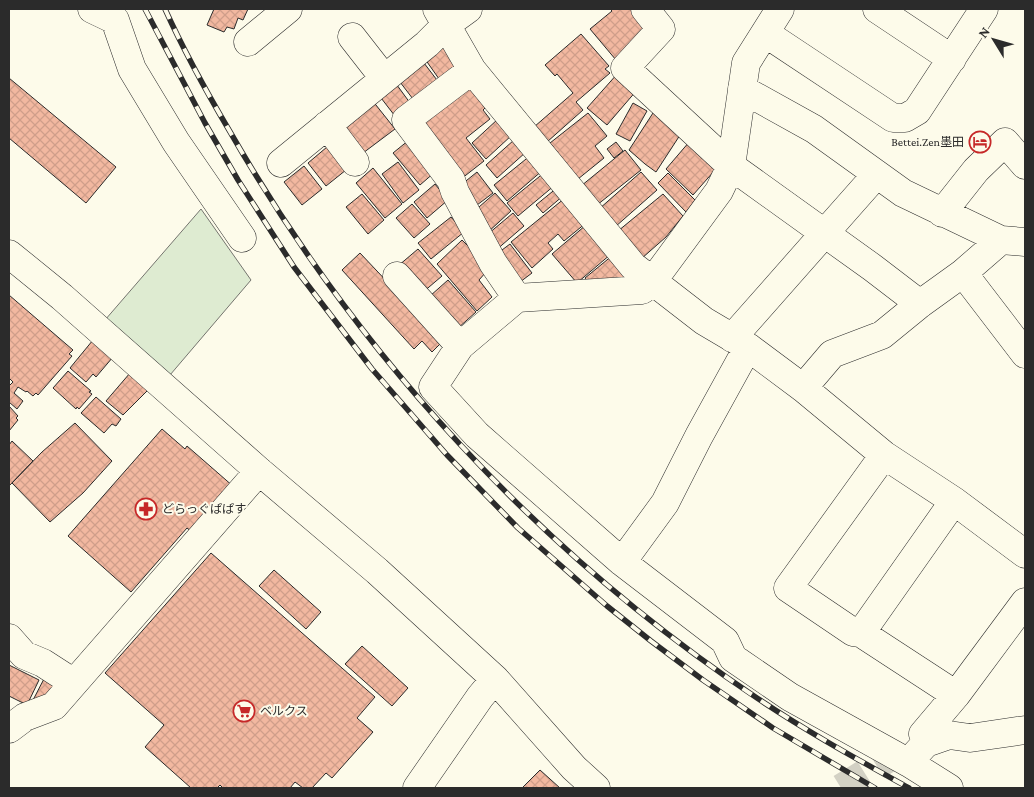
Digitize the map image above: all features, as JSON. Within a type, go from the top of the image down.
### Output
[{"type":"street","points":[[92,9],[114,20],[132,69],[176,142],[242,238]]},
{"type":"street","points":[[248,42],[288,9]]},
{"type":"street","points":[[281,162],[426,44],[442,17],[468,9]]},
{"type":"street","points":[[780,9],[746,63],[731,166],[719,191],[652,282],[642,290],[517,298],[460,346],[433,387],[477,435],[622,562],[725,640],[732,658],[790,697],[917,753],[949,788]]},
{"type":"street","points":[[877,9],[952,58]]},
{"type":"street","points":[[765,33],[894,118],[905,118],[917,111],[984,9]]},
{"type":"street","points":[[442,17],[472,70],[634,266],[704,321],[740,343],[803,388],[884,455],[954,501],[1025,554]]},
{"type":"street","points":[[653,19],[625,68],[731,166],[920,304]]},
{"type":"street","points":[[352,37],[384,78]]},
{"type":"street","points":[[472,70],[406,120],[451,180],[455,192],[493,263],[517,298]]},
{"type":"street","points":[[742,89],[814,129],[903,193],[942,212],[1013,241]]},
{"type":"street","points":[[327,125],[355,162]]},
{"type":"street","points":[[942,212],[976,170],[1005,142],[1025,165]]},
{"type":"street","points":[[622,562],[665,503],[699,436],[740,343],[825,234],[876,175]]},
{"type":"street","points":[[803,388],[832,354],[882,335],[920,304],[963,273],[1013,241]]},
{"type":"street","points":[[9,254],[69,303],[259,471],[377,571],[495,679],[574,768],[596,788]]},
{"type":"street","points":[[963,273],[1025,354]]},
{"type":"street","points":[[397,276],[460,346]]},
{"type":"street","points":[[884,455],[788,588],[853,632],[861,633],[956,695]]},
{"type":"street","points":[[9,729],[25,717],[54,706],[259,471]]},
{"type":"street","points":[[861,633],[954,501]]},
{"type":"street","points":[[917,753],[923,734],[956,695],[1025,602]]},
{"type":"street","points":[[9,638],[24,656],[43,663],[74,684]]},
{"type":"street","points":[[417,788],[480,696],[495,679]]},
{"type":"street","points":[[917,753],[949,735],[970,738],[1025,730]]},
{"type":"green space","points":[[201,209],[251,280],[170,375],[105,320]]},
{"type":"building","points":[[214,9],[248,9],[243,20],[238,18],[234,29],[227,27],[224,32],[207,25]]},
{"type":"building","points":[[610,9],[632,9],[650,31],[616,60],[590,29],[612,11]]},
{"type":"building","points":[[581,34],[609,66],[605,69],[610,73],[576,102],[583,110],[547,142],[534,127],[573,93],[557,74],[555,76],[545,65]]},
{"type":"building","points":[[444,45],[463,71],[444,86],[425,59]]},
{"type":"building","points":[[424,63],[440,84],[416,103],[400,82]]},
{"type":"building","points":[[618,73],[637,90],[607,125],[587,108]]},
{"type":"building","points":[[9,78],[116,167],[86,203],[9,138]]},
{"type":"building","points":[[394,81],[413,107],[398,120],[378,94]]},
{"type":"building","points":[[467,81],[487,106],[483,110],[490,119],[466,138],[484,161],[461,179],[415,122]]},
{"type":"building","points":[[372,100],[395,129],[363,153],[340,124]]},
{"type":"building","points":[[633,103],[647,111],[630,141],[616,134]]},
{"type":"building","points":[[588,113],[607,136],[595,146],[604,158],[578,179],[550,143]]},
{"type":"building","points":[[653,113],[682,132],[656,172],[629,150]]},
{"type":"building","points":[[498,119],[512,135],[486,159],[472,143]]},
{"type":"building","points":[[409,140],[435,172],[420,185],[393,153]]},
{"type":"building","points":[[514,140],[526,152],[497,178],[486,165]]},
{"type":"building","points":[[690,141],[715,170],[693,195],[666,169]]},
{"type":"building","points":[[616,142],[623,151],[614,158],[607,149]]},
{"type":"building","points":[[327,147],[346,170],[326,186],[308,163]]},
{"type":"building","points":[[625,150],[641,170],[597,205],[581,186]]},
{"type":"building","points":[[531,155],[543,170],[507,201],[494,185]]},
{"type":"building","points":[[398,162],[419,190],[403,203],[382,174]]},
{"type":"building","points":[[304,166],[322,189],[302,205],[284,182]]},
{"type":"building","points":[[373,168],[402,204],[385,218],[356,183]]},
{"type":"building","points":[[477,172],[493,193],[469,211],[456,189]]},
{"type":"building","points":[[545,172],[555,185],[518,216],[507,203]]},
{"type":"building","points":[[641,172],[657,190],[615,227],[599,209]]},
{"type":"building","points":[[668,173],[695,200],[686,212],[658,183]]},
{"type":"building","points":[[435,184],[448,200],[427,218],[414,202]]},
{"type":"building","points":[[558,187],[564,195],[543,213],[536,205]]},
{"type":"building","points":[[495,193],[511,211],[487,233],[471,214]]},
{"type":"building","points":[[362,194],[384,220],[368,234],[346,207]]},
{"type":"building","points":[[663,194],[683,216],[666,237],[641,259],[618,231]]},
{"type":"building","points":[[565,198],[586,223],[564,241],[558,234],[548,243],[553,249],[532,268],[511,242]]},
{"type":"building","points":[[412,204],[430,224],[414,238],[396,218]]},
{"type":"building","points":[[513,213],[524,226],[495,251],[488,234]]},
{"type":"building","points":[[451,217],[464,232],[431,259],[418,243]]},
{"type":"building","points":[[586,225],[611,254],[577,283],[552,254]]},
{"type":"building","points":[[462,240],[474,252],[486,272],[479,280],[492,297],[477,311],[437,264]]},
{"type":"building","points":[[510,244],[532,273],[520,282],[498,253]]},
{"type":"building","points":[[418,249],[442,276],[422,293],[398,266]]},
{"type":"building","points":[[360,253],[443,341],[432,352],[422,341],[414,349],[342,270]]},
{"type":"building","points":[[613,255],[630,274],[624,281],[591,285],[585,278]]},
{"type":"building","points":[[448,280],[476,312],[457,329],[430,296]]},
{"type":"building","points":[[9,295],[73,350],[69,354],[72,356],[38,395],[36,393],[33,396],[18,387],[14,393],[23,401],[17,409],[9,402],[9,386],[13,382],[9,378]]},
{"type":"building","points":[[93,340],[113,357],[96,377],[93,374],[86,382],[70,368]]},
{"type":"building","points":[[68,371],[92,394],[79,409],[77,407],[76,409],[53,388]]},
{"type":"building","points":[[130,373],[148,390],[123,415],[106,401]]},
{"type":"building","points":[[96,397],[121,419],[116,426],[112,424],[104,433],[81,413]]},
{"type":"building","points":[[9,406],[18,416],[16,418],[18,420],[9,431]]},
{"type":"building","points":[[75,423],[112,461],[83,493],[50,522],[12,483],[42,452]]},
{"type":"building","points":[[162,429],[185,449],[187,446],[234,487],[193,533],[187,528],[131,592],[68,536]]},
{"type":"building","points":[[12,441],[33,461],[9,486],[9,445]]},
{"type":"building","points":[[211,553],[375,697],[357,718],[373,732],[332,778],[326,773],[312,788],[303,788],[295,782],[290,788],[223,788],[220,785],[217,788],[191,788],[145,747],[164,725],[105,673]]},
{"type":"building","points":[[274,570],[321,612],[306,629],[259,586]]},
{"type":"building","points":[[362,646],[408,688],[392,706],[345,664]]},
{"type":"building","points":[[9,665],[39,680],[27,705],[9,696]]},
{"type":"building","points":[[46,675],[63,684],[35,703],[32,702]]},
{"type":"building","points":[[540,770],[560,788],[522,788]]},
{"type":"tunnel","points":[[841,788],[894,755]]},
{"type":"railway","points":[[145,9],[205,123],[238,180],[294,267],[372,369],[447,455],[518,528],[607,606],[651,641],[703,680],[773,728],[875,788]]},
{"type":"railway","points":[[165,9],[212,101],[280,214],[336,294],[396,371],[460,445],[529,514],[601,580],[677,641],[775,710],[909,788]]},
{"type":"place","name":"Bettei.Zen墨田","points":[[980,142]]},
{"type":"place","name":"どらっぐぱぱす","points":[[146,509]]},
{"type":"place","name":"ベルクス","points":[[244,711]]}]
